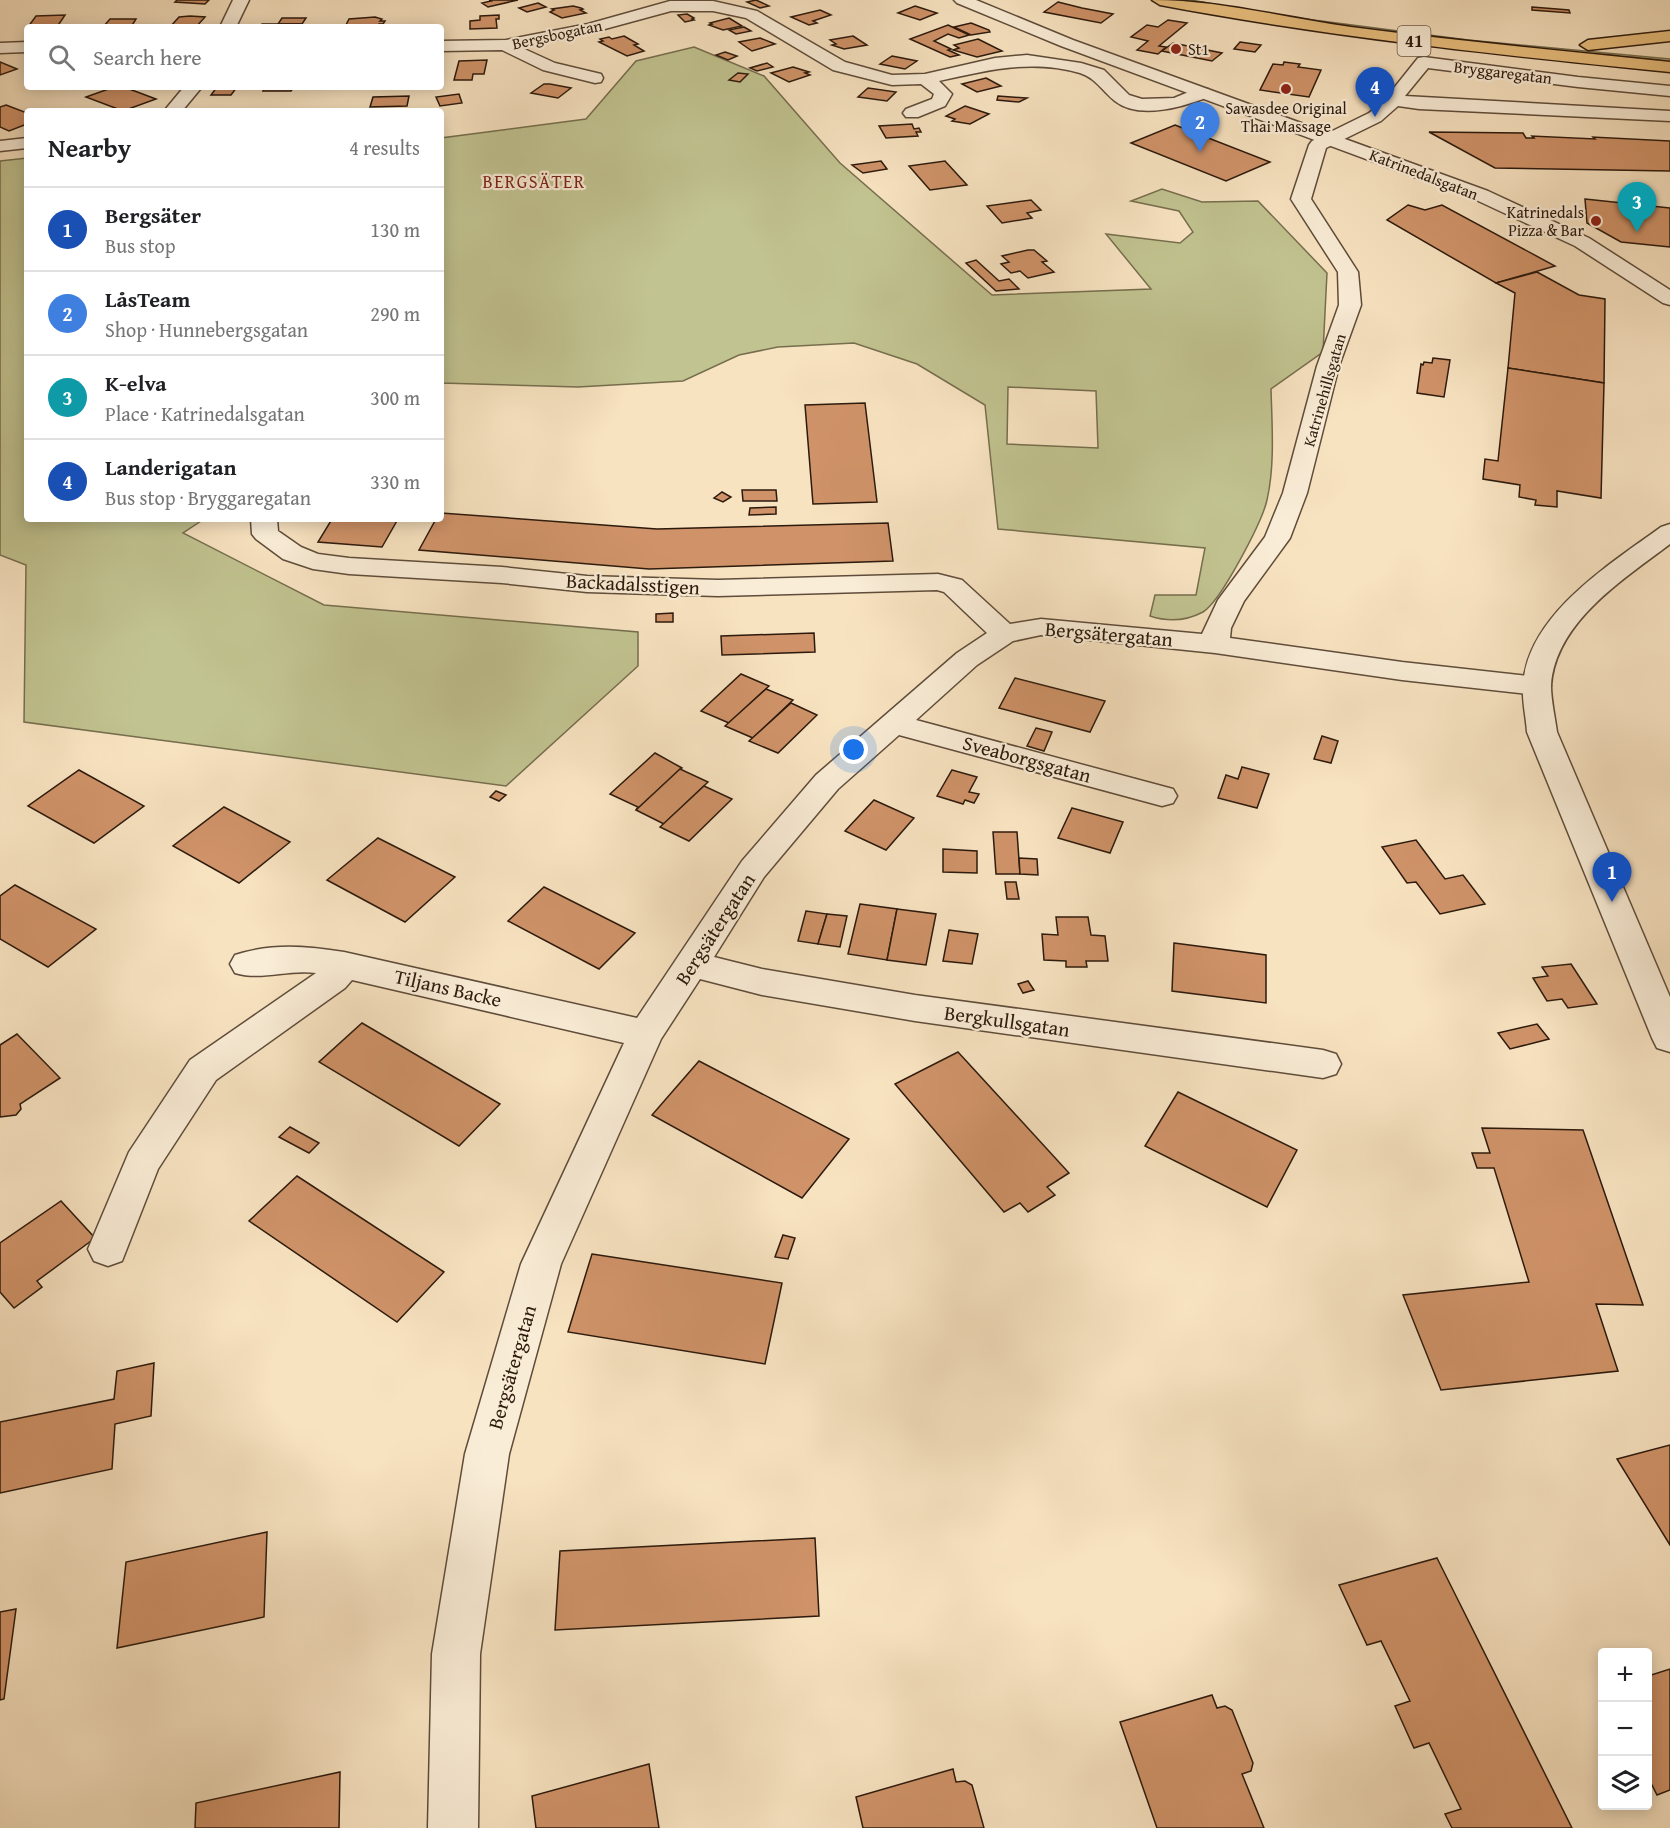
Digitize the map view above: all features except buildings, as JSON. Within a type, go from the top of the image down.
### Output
[{"type":"main road","points":[[1150,0],[1243,27],[1342,47]]},
{"type":"main road","name":"41","points":[[1160,0],[1280,22],[1364,34],[1670,67]]},
{"type":"main road","name":"41","points":[[1214,0],[1366,25],[1670,54]]},
{"type":"main road","points":[[1577,46],[1670,36]]},
{"type":"main road","points":[[1405,58],[1424,62]]},
{"type":"street","points":[[230,24],[242,0]]},
{"type":"street","name":"Katrinedalsgatan","points":[[962,0],[1067,43],[1331,139],[1521,212],[1582,242],[1670,299]]},
{"type":"street","name":"Bergsbogatan","points":[[444,46],[506,45],[590,28],[669,3],[713,6],[751,14],[839,66],[892,80],[925,79],[995,63],[1027,60],[1081,68],[1098,74],[1123,99],[1141,104],[1177,103],[1202,93]]},
{"type":"street","points":[[506,45],[520,55],[550,68],[595,78]]},
{"type":"street","points":[[0,48],[24,47]]},
{"type":"street","points":[[1331,139],[1375,117],[1396,100],[1424,62]]},
{"type":"street","name":"Bryggaregatan","points":[[1424,62],[1578,82],[1670,91]]},
{"type":"street","points":[[912,113],[939,102],[943,94],[939,88],[925,79]]},
{"type":"street","points":[[176,108],[190,90]]},
{"type":"street","points":[[1396,100],[1419,104],[1670,116]]},
{"type":"street","name":"Katrinehillsgatan","points":[[1215,644],[1217,628],[1231,600],[1277,538],[1295,493],[1328,366],[1350,306],[1348,272],[1301,199],[1318,145],[1331,139]]},
{"type":"street","points":[[0,146],[24,143]]},
{"type":"street","name":"Backadalsstigen","points":[[264,522],[266,534],[292,553],[313,561],[349,566],[671,588],[938,582],[953,586],[1004,634]]},
{"type":"street","points":[[1670,532],[1600,584],[1553,634],[1543,658],[1537,686],[1542,732],[1670,1038]]},
{"type":"street","name":"Bergsätergatan","points":[[453,1828],[456,1654],[487,1454],[541,1264],[646,1034],[753,869],[827,782],[967,659],[1004,634],[1041,627],[1215,644],[1402,671],[1537,686]]},
{"type":"street","name":"Sveaborgsgatan","points":[[892,723],[1162,796]]},
{"type":"street","name":"Tiljans Backe","points":[[247,964],[299,958],[344,965],[646,1034]]},
{"type":"street","name":"Bergkullsgatan","points":[[693,964],[762,982],[915,1008],[1323,1064]]},
{"type":"street","points":[[108,1249],[142,1163],[204,1070],[333,979],[344,965]]},
{"type":"green space","points":[[1175,0],[1191,0],[1275,15],[1468,40],[1670,59],[1670,65],[1439,40]]},
{"type":"green space","points":[[694,47],[764,76],[840,163],[992,295],[1151,289],[1106,234],[1180,243],[1193,232],[1179,211],[1131,201],[1162,189],[1202,202],[1258,201],[1327,273],[1323,352],[1271,389],[1272,459],[1270,487],[1264,511],[1230,578],[1211,605],[1203,612],[1184,619],[1170,620],[1150,616],[1155,595],[1196,595],[1205,548],[998,529],[985,405],[917,364],[854,343],[778,347],[739,355],[683,381],[578,387],[444,383],[444,138],[586,119],[636,61]],"holes":[[[1008,387],[1096,391],[1098,448],[1007,444]]]},
{"type":"green space","points":[[24,158],[24,522],[200,522],[183,533],[324,605],[638,632],[638,666],[506,786],[24,722],[26,565],[0,555],[0,161]]},
{"type":"place","name":"St1","points":[[1176,49]]},
{"type":"place","name":"Sawasdee Original Thai Massage","points":[[1286,89]]},
{"type":"place","name":"Landerigatan","points":[[1375,117]]},
{"type":"place","name":"LåsTeam","points":[[1200,152]]},
{"type":"place","name":"Katrinedals Pizza & Bar","points":[[1596,221]]},
{"type":"place","name":"K-elva","points":[[1637,232]]},
{"type":"place","name":"Bergsäter","points":[[1612,902]]},
{"type":"district","name":"BERGSÄTER","points":[[534,182]]}]
